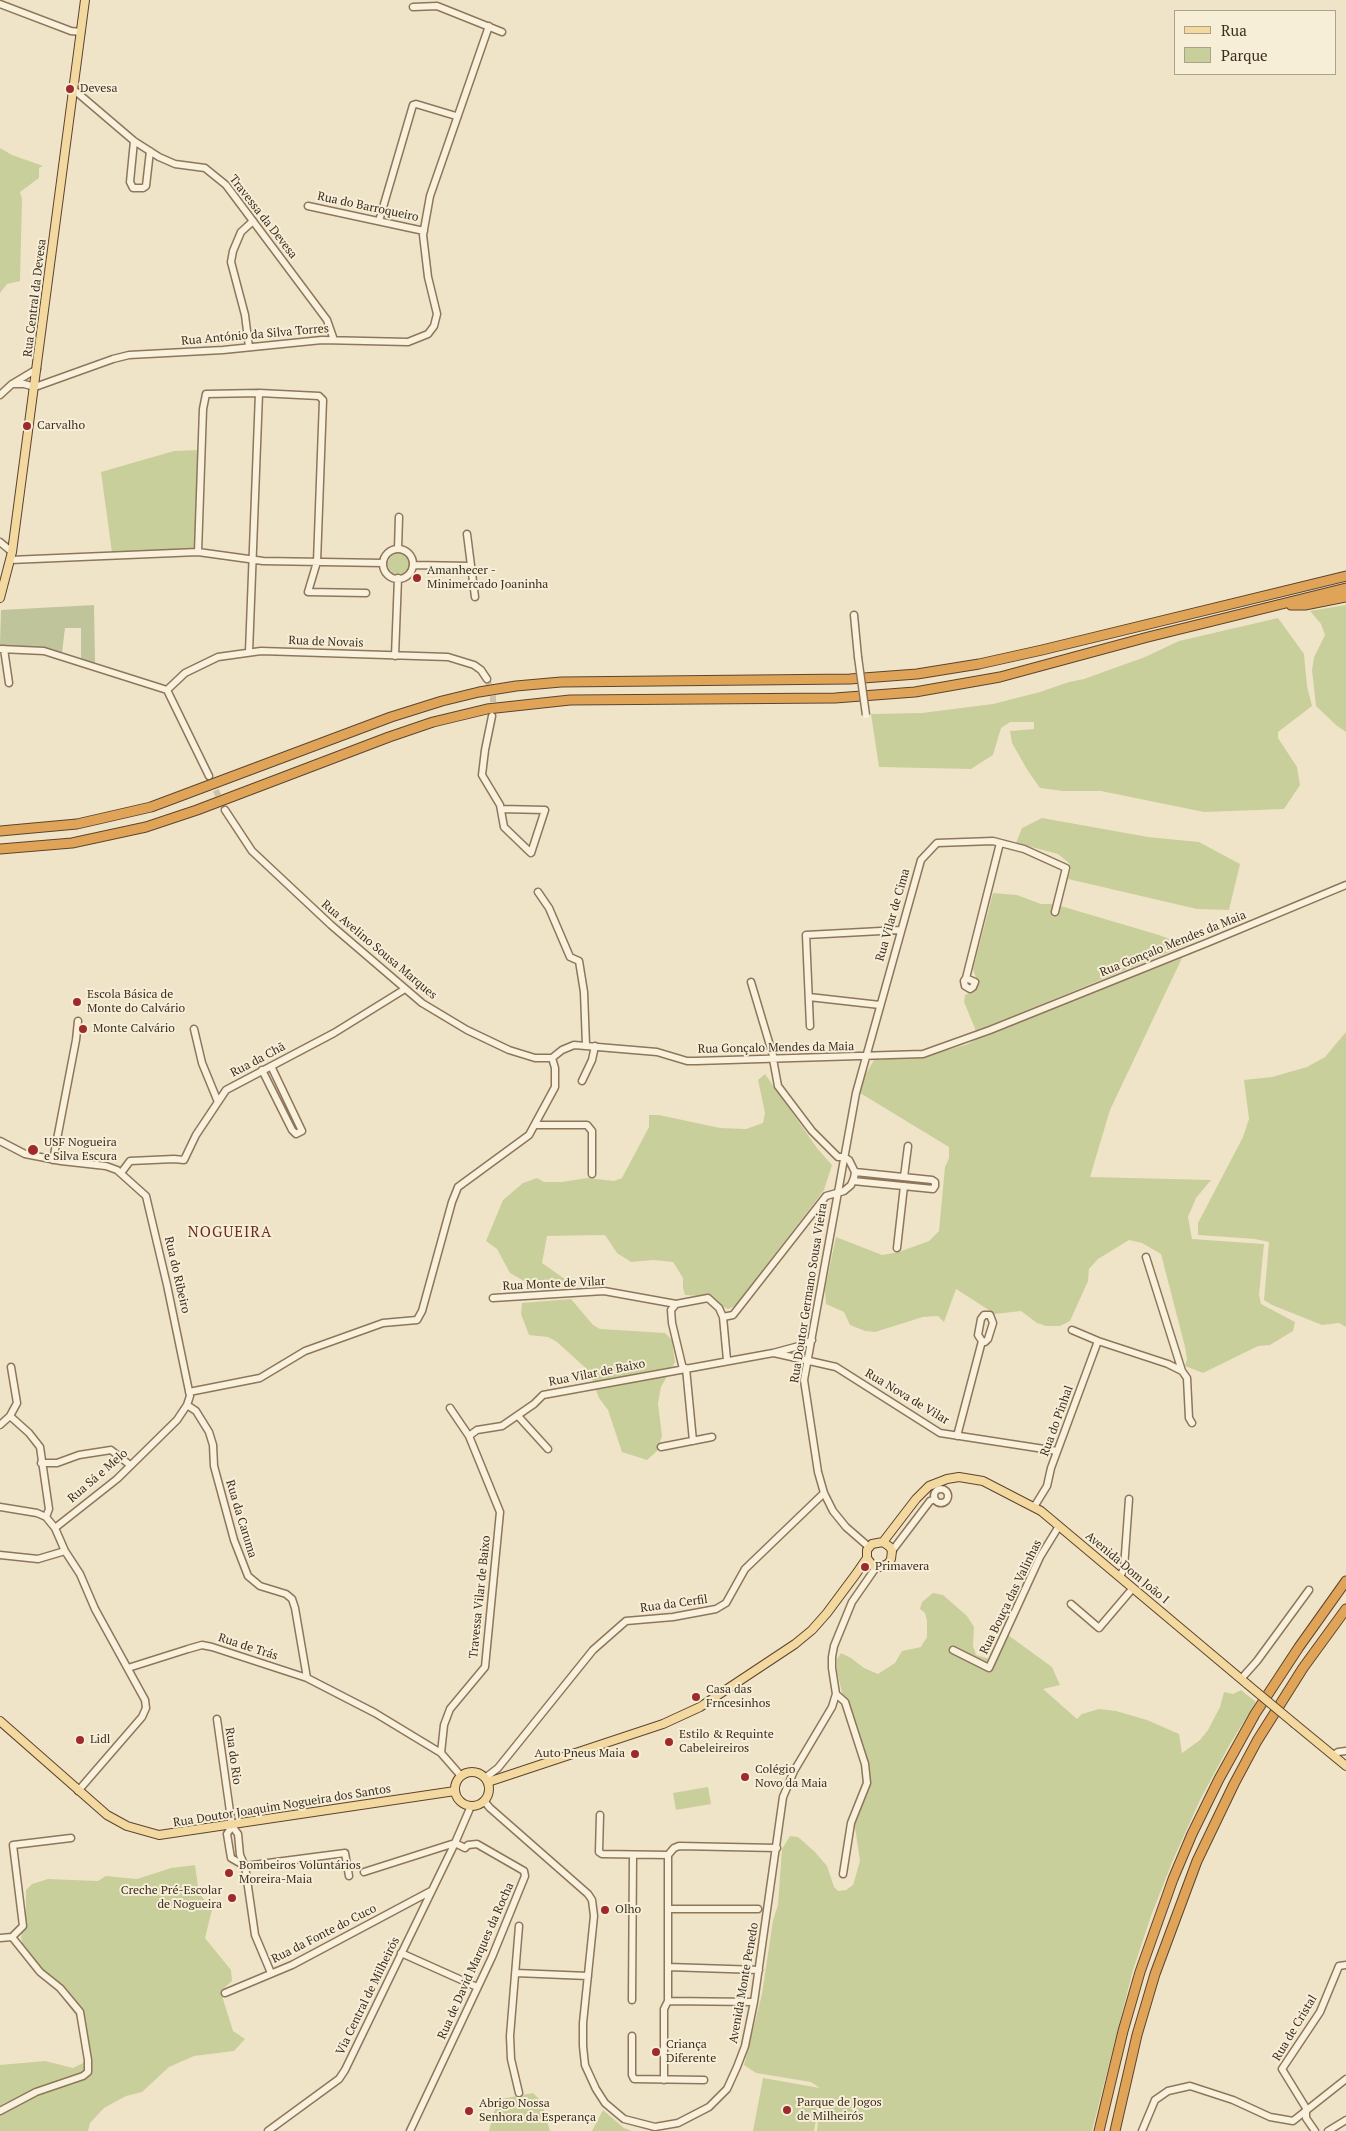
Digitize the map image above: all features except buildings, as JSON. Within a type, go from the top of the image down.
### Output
[{"type":"highway","points":[[0,831],[77,824],[151,807],[391,717],[479,692],[523,685],[576,682],[850,679],[917,674],[979,664],[1042,650],[1346,576]]},
{"type":"highway","points":[[0,850],[72,843],[146,827],[197,810],[396,734],[440,720],[487,709],[532,703],[582,700],[835,698],[915,692],[993,679],[1346,588]]},
{"type":"highway","points":[[1271,606],[1305,605],[1346,597]]},
{"type":"highway","points":[[1099,2131],[1120,2040],[1137,1981],[1155,1925],[1186,1849],[1219,1779],[1255,1714],[1299,1647],[1346,1581]]},
{"type":"highway","points":[[1115,2131],[1137,2035],[1155,1974],[1197,1861],[1234,1784],[1262,1734],[1303,1668],[1346,1608]]},
{"type":"main road","name":"Rua Central da Devesa","points":[[0,598],[11,556],[85,0]]},
{"type":"main road","name":"Avenida Dom João I","points":[[883,1542],[916,1499],[929,1486],[947,1479],[960,1477],[983,1482],[1034,1507],[1059,1526],[1346,1766]]},
{"type":"main road","points":[[486,1780],[663,1724],[700,1707],[804,1638],[820,1622],[856,1574],[867,1558],[869,1547],[875,1542],[887,1544],[893,1555],[889,1563],[881,1567],[872,1565],[867,1558]]},
{"type":"main road","name":"Rua Doutor Joaquim Nogueira dos Santos","points":[[0,1721],[78,1791],[116,1821],[152,1834],[167,1835],[232,1826],[456,1791]]},
{"type":"main road","points":[[475,1772],[486,1780],[488,1794],[484,1801],[478,1805],[471,1806],[462,1803],[456,1791],[456,1783],[461,1776],[475,1772]]},
{"type":"street","points":[[0,4],[71,31],[81,32]]},
{"type":"street","points":[[413,7],[438,6],[502,32]]},
{"type":"street","name":"Rua António da Silva Torres","points":[[35,387],[112,359],[129,356],[334,340],[408,342],[428,334],[434,326],[437,314],[428,277],[424,231],[430,196],[488,26]]},
{"type":"street","name":"Travessa da Devesa","points":[[73,89],[134,141],[175,164],[205,168],[226,185],[327,320],[334,340]]},
{"type":"street","points":[[379,221],[412,106],[416,104],[456,116]]},
{"type":"street","points":[[134,141],[130,182],[133,188],[143,188],[146,186],[150,151]]},
{"type":"street","name":"Rua do Barroqueiro","points":[[308,206],[424,231]]},
{"type":"street","points":[[249,347],[245,315],[231,262],[232,251],[241,232],[253,221]]},
{"type":"street","points":[[0,395],[12,384],[37,369]]},
{"type":"street","points":[[12,384],[24,384],[35,387]]},
{"type":"street","points":[[198,552],[204,398],[206,394],[210,392],[319,396],[323,400],[317,562],[308,592],[366,593]]},
{"type":"street","points":[[249,652],[258,393]]},
{"type":"street","points":[[398,549],[399,516]]},
{"type":"street","points":[[467,534],[475,597]]},
{"type":"street","points":[[0,542],[11,556],[198,552],[253,560],[383,563]]},
{"type":"street","points":[[398,549],[409,554],[413,565],[406,576],[398,578],[388,575],[383,563],[387,554],[398,549]]},
{"type":"street","points":[[413,565],[471,566]]},
{"type":"street","points":[[395,656],[398,578]]},
{"type":"street","points":[[854,615],[866,715]]},
{"type":"street","points":[[9,683],[2,649],[44,650],[167,690],[209,776]]},
{"type":"street","name":"Rua de Novais","points":[[167,690],[185,674],[204,663],[218,657],[249,652],[448,657],[474,665],[481,670],[487,679]]},
{"type":"street","points":[[492,716],[482,775],[501,809],[504,827],[531,853],[545,810],[501,809]]},
{"type":"street","name":"Rua Avelino Sousa Marques","points":[[226,810],[252,851],[331,925],[422,1003],[466,1030],[492,1042],[534,1058],[552,1058]]},
{"type":"street","name":"Rua Vilar de Cima","points":[[866,1057],[921,860],[937,843],[993,841],[1024,849],[1066,868],[1055,912]]},
{"type":"street","points":[[966,978],[1000,843]]},
{"type":"street","name":"Rua Gonçalo Mendes da Maia","points":[[552,1058],[562,1050],[574,1045],[657,1052],[687,1061],[923,1054],[1209,942],[1346,884]]},
{"type":"street","points":[[538,892],[550,908],[570,957],[579,961],[584,992],[586,1045]]},
{"type":"street","points":[[810,1026],[806,935],[900,930]]},
{"type":"street","points":[[727,1360],[723,1317],[733,1315],[826,1196],[844,1191],[853,1181],[855,1172],[852,1165],[844,1157],[838,1157],[812,1131],[778,1086],[773,1059],[751,982]]},
{"type":"street","name":"Rua da Chã","points":[[121,1173],[130,1160],[174,1158],[184,1160],[196,1135],[226,1090],[334,1033],[405,989]]},
{"type":"street","points":[[809,997],[880,1005]]},
{"type":"street","points":[[52,1160],[76,1040],[78,1021]]},
{"type":"street","points":[[194,1029],[202,1063],[218,1102]]},
{"type":"street","points":[[582,1081],[592,1060],[595,1046]]},
{"type":"street","name":"Rua Doutor Germano Sousa Vieira","points":[[866,1057],[844,1157],[807,1359],[804,1386],[818,1472],[824,1493],[833,1511],[846,1527],[869,1547]]},
{"type":"street","points":[[188,1406],[190,1392],[260,1378],[305,1351],[382,1323],[416,1320],[422,1310],[452,1202],[458,1187],[529,1136],[555,1087],[555,1068],[552,1058]]},
{"type":"street","points":[[262,1070],[292,1130],[296,1134],[302,1131],[271,1066]]},
{"type":"street","points":[[535,1125],[587,1125],[592,1131],[592,1174]]},
{"type":"street","points":[[0,1135],[2,1142],[26,1154],[52,1160],[106,1166],[121,1173]]},
{"type":"street","points":[[904,1177],[908,1146]]},
{"type":"street","points":[[853,1181],[932,1189],[935,1182],[932,1180],[855,1172]]},
{"type":"street","name":"Rua do Ribeiro","points":[[121,1173],[146,1196],[149,1204],[190,1392]]},
{"type":"street","points":[[897,1248],[904,1186]]},
{"type":"street","points":[[1146,1257],[1182,1371],[1187,1378],[1189,1418],[1192,1423]]},
{"type":"street","name":"Rua Monte de Vilar","points":[[493,1298],[604,1291],[676,1304],[708,1298],[719,1308],[723,1317]]},
{"type":"street","points":[[676,1304],[671,1310],[672,1323],[685,1369],[693,1441]]},
{"type":"street","points":[[1072,1330],[1098,1341],[1168,1364],[1182,1371]]},
{"type":"street","name":"Rua Vilar de Baixo","points":[[469,1436],[477,1430],[502,1426],[534,1404],[543,1395],[773,1352],[800,1346],[812,1340]]},
{"type":"street","points":[[957,1436],[982,1341]]},
{"type":"street","name":"Rua do Pinhal","points":[[1034,1507],[1047,1486],[1098,1341]]},
{"type":"street","name":"Rua Vilar de Baixo","points":[[773,1352],[807,1359]]},
{"type":"street","name":"Rua Nova de Vilar","points":[[807,1359],[836,1367],[940,1433],[1058,1451]]},
{"type":"street","points":[[0,1425],[10,1416],[17,1403],[11,1367]]},
{"type":"street","name":"Rua Sá e Melo","points":[[55,1528],[117,1479],[177,1420],[188,1406]]},
{"type":"street","name":"Rua da Caruma","points":[[188,1406],[196,1411],[209,1432],[213,1445],[214,1466],[234,1540],[248,1576],[260,1586],[286,1594],[292,1599],[307,1678]]},
{"type":"street","points":[[450,1408],[469,1436]]},
{"type":"street","points":[[10,1416],[36,1440],[40,1448],[50,1509],[46,1517]]},
{"type":"street","points":[[518,1416],[548,1449]]},
{"type":"street","name":"Travessa Vilar de Baixo","points":[[441,1753],[444,1725],[450,1708],[485,1667],[500,1512],[469,1436]]},
{"type":"street","points":[[661,1447],[712,1437]]},
{"type":"street","points":[[41,1463],[57,1464],[80,1455],[111,1450],[130,1465]]},
{"type":"street","name":"Rua da Cerfil","points":[[486,1780],[498,1768],[593,1650],[626,1621],[673,1617],[716,1609],[726,1603],[745,1569],[824,1493]]},
{"type":"street","points":[[892,1551],[930,1501],[935,1499]]},
{"type":"street","points":[[1120,1577],[1124,1568],[1130,1499]]},
{"type":"street","points":[[0,1507],[37,1513],[46,1517],[55,1528],[65,1551],[80,1574],[95,1609],[145,1700],[146,1708],[142,1717],[78,1791]]},
{"type":"street","name":"Rua Bouça das Valinhas","points":[[952,1650],[989,1668],[1040,1557],[1059,1526]]},
{"type":"street","points":[[0,1555],[38,1559],[65,1551]]},
{"type":"street","points":[[843,1874],[851,1823],[867,1783],[865,1764],[845,1702],[836,1694],[832,1668],[834,1646],[852,1602],[876,1566]]},
{"type":"street","points":[[856,1574],[867,1581]]},
{"type":"street","points":[[1071,1604],[1099,1628],[1133,1588]]},
{"type":"street","points":[[1244,1681],[1309,1590]]},
{"type":"street","name":"Rua de Trás","points":[[128,1668],[202,1646],[212,1647],[307,1678],[375,1713],[441,1753],[461,1776]]},
{"type":"street","name":"Avenida Monte Penedo","points":[[484,1801],[588,1894],[592,1900],[594,1916],[583,2023],[583,2046],[585,2065],[605,2104],[614,2112],[633,2123],[655,2129],[672,2125],[688,2119],[709,2107],[728,2089],[745,2046],[759,1970],[777,1848],[780,1812],[787,1786],[832,1707],[836,1694]]},
{"type":"street","name":"Rua do Rio","points":[[217,1719],[232,1826],[238,1834],[240,1855],[245,1866],[255,1935],[272,1974]]},
{"type":"street","points":[[1333,1755],[1346,1751]]},
{"type":"street","name":"Via Central de Milheirós","points":[[268,2131],[339,2079],[345,2070],[471,1806]]},
{"type":"street","points":[[600,1815],[599,1852],[633,1855],[668,1855]]},
{"type":"street","name":"Rua do Rio","points":[[232,1826],[227,1834],[230,1858],[245,1866]]},
{"type":"street","points":[[0,1938],[12,1937],[23,1926],[13,1845],[71,1838]]},
{"type":"street","points":[[364,1872],[455,1843]]},
{"type":"street","name":"Rua de David Marques da Rocha","points":[[410,2131],[477,1987],[525,1874],[524,1871],[476,1844],[468,1845],[465,1848],[455,1843]]},
{"type":"street","points":[[664,2080],[664,2009],[668,2001],[668,1855],[674,1848],[679,1846],[777,1848]]},
{"type":"street","points":[[245,1866],[345,1853],[349,1876]]},
{"type":"street","points":[[632,2000],[633,1855]]},
{"type":"street","name":"Rua da Fonte do Cuco","points":[[225,1993],[292,1965],[431,1891]]},
{"type":"street","points":[[668,1909],[758,1909]]},
{"type":"street","points":[[519,1926],[510,2036],[511,2059],[519,2093]]},
{"type":"street","points":[[0,2111],[36,2092],[83,2076],[88,2072],[88,2060],[80,2012],[60,1988],[40,1972],[12,1937]]},
{"type":"street","points":[[401,1953],[477,1987]]},
{"type":"street","name":"Rua de Cristal","points":[[1316,2131],[1306,2118],[1306,2108],[1283,2071],[1283,2066],[1320,2012],[1343,1966]]},
{"type":"street","points":[[668,1967],[759,1970]]},
{"type":"street","points":[[516,1973],[588,1976]]},
{"type":"street","points":[[668,2001],[754,2002]]},
{"type":"street","points":[[632,2036],[632,2075],[634,2079],[704,2080]]},
{"type":"street","points":[[1142,2131],[1155,2100],[1168,2091],[1190,2086],[1233,2100],[1270,2117],[1292,2121],[1306,2108],[1346,2079]]},
{"type":"street","points":[[1328,2131],[1346,2120]]},
{"type":"green space","points":[[0,148],[12,155],[43,166],[39,168],[39,178],[20,192],[22,199],[20,281],[7,284],[0,293]]},
{"type":"green space","points":[[198,450],[195,547],[191,549],[112,553],[101,472],[174,451]]},
{"type":"green space","points":[[395,553],[403,553],[410,560],[410,568],[403,575],[395,575],[388,568],[388,560]]},
{"type":"green space","points":[[94,605],[95,663],[81,659],[81,628],[65,628],[62,653],[48,649],[0,645],[1,610]]},
{"type":"green space","points":[[1346,605],[1346,732],[1316,706],[1312,670],[1314,657],[1325,635],[1321,624],[1310,611]]},
{"type":"green space","points":[[1278,618],[1304,654],[1307,686],[1312,706],[1278,732],[1278,738],[1297,767],[1300,785],[1284,809],[1204,812],[1101,791],[1063,791],[1040,788],[1012,743],[1010,731],[1034,729],[1034,722],[1010,722],[1001,728],[993,755],[971,769],[879,767],[871,714],[922,713],[993,704],[1084,679],[1145,657],[1179,641]]},
{"type":"green space","points":[[1042,818],[1148,837],[1199,842],[1240,864],[1229,910],[1197,909],[1068,879],[1071,869],[1069,863],[1058,854],[1016,843],[1022,828]]},
{"type":"green space","points":[[993,893],[1017,895],[1041,904],[1054,904],[1159,935],[1186,945],[976,1031],[964,1002],[965,995],[974,991],[978,984],[973,969]]},
{"type":"green space","points":[[1182,958],[1110,1110],[1090,1177],[1211,1180],[1196,1198],[1188,1217],[1192,1239],[1264,1244],[1259,1295],[1261,1304],[1295,1322],[1293,1331],[1270,1345],[1258,1346],[1203,1373],[1185,1366],[1187,1359],[1185,1347],[1161,1254],[1142,1243],[1129,1240],[1098,1259],[1089,1269],[1088,1281],[1070,1321],[1060,1326],[1046,1326],[1037,1323],[1021,1311],[995,1314],[956,1289],[944,1322],[938,1316],[923,1317],[875,1332],[865,1331],[850,1325],[844,1312],[826,1304],[825,1289],[836,1237],[882,1255],[899,1252],[929,1241],[939,1231],[945,1167],[949,1158],[949,1147],[860,1093],[864,1077],[874,1060],[927,1056],[968,1044],[986,1034]]},
{"type":"green space","points":[[1346,1032],[1346,1327],[1339,1323],[1322,1325],[1264,1300],[1269,1242],[1255,1239],[1198,1235],[1198,1223],[1243,1137],[1249,1119],[1244,1080],[1272,1077],[1307,1067],[1325,1057]]},
{"type":"green space","points":[[765,1074],[817,1148],[832,1165],[824,1190],[758,1276],[740,1304],[728,1309],[719,1305],[712,1297],[685,1295],[683,1278],[673,1262],[653,1260],[631,1262],[617,1253],[605,1235],[547,1236],[542,1263],[572,1284],[568,1287],[528,1289],[524,1281],[510,1273],[497,1249],[486,1241],[503,1200],[523,1183],[537,1178],[544,1182],[562,1182],[587,1178],[614,1181],[622,1178],[649,1127],[649,1115],[659,1115],[720,1128],[746,1129],[763,1123],[765,1113],[758,1080]]},
{"type":"green space","points":[[571,1299],[593,1325],[600,1329],[665,1333],[672,1340],[675,1362],[661,1387],[658,1403],[662,1436],[657,1451],[647,1460],[622,1452],[608,1410],[599,1398],[589,1371],[557,1342],[548,1337],[529,1335],[521,1314],[522,1303]]},
{"type":"green space","points":[[933,1593],[943,1595],[967,1616],[974,1627],[973,1646],[976,1655],[989,1659],[995,1655],[1008,1635],[1052,1667],[1060,1685],[1043,1689],[1077,1719],[1082,1714],[1099,1709],[1116,1711],[1147,1720],[1179,1734],[1182,1753],[1200,1740],[1208,1730],[1220,1707],[1224,1692],[1233,1694],[1241,1690],[1256,1702],[1230,1744],[1200,1800],[1173,1860],[1151,1916],[1133,1970],[1092,2131],[817,2131],[821,2094],[814,2131],[753,2131],[763,2078],[820,2088],[811,2082],[756,2073],[744,2065],[762,1994],[773,1920],[778,1905],[782,1849],[790,1836],[798,1837],[827,1866],[834,1887],[838,1891],[846,1890],[853,1885],[860,1861],[853,1814],[868,1770],[866,1756],[845,1706],[837,1671],[837,1659],[841,1653],[864,1668],[878,1674],[895,1663],[902,1651],[921,1647],[927,1637],[927,1621],[925,1613],[920,1609],[922,1602]]},
{"type":"green space","points":[[708,1787],[711,1804],[676,1810],[673,1793]]},
{"type":"green space","points":[[195,1865],[199,1893],[212,1910],[205,1938],[231,1970],[232,1981],[223,1989],[223,1999],[233,2031],[245,2039],[234,2051],[194,2056],[169,2067],[142,2092],[126,2096],[104,2108],[90,2123],[88,2131],[0,2131],[0,2065],[45,2061],[73,2068],[83,2063],[87,2057],[83,2030],[77,2017],[23,1946],[21,1937],[26,1908],[26,1890],[32,1884],[48,1879],[98,1881],[106,1876],[137,1879],[171,1868]]},
{"type":"green space","points":[[533,2093],[541,2101],[550,2131],[489,2131],[494,2112],[501,2099]]},
{"type":"green space","points":[[603,2110],[624,2128],[632,2131],[592,2131]]},
{"type":"tunnel","points":[[487,679],[493,696],[493,711]]},
{"type":"tunnel","points":[[212,782],[225,810]]},
{"type":"place","name":"Devesa","points":[[70,89]]},
{"type":"place","name":"Carvalho","points":[[27,426]]},
{"type":"place","name":"Amanhecer - Minimercado Joaninha","points":[[417,578]]},
{"type":"place","name":"Escola Básica de Monte do Calvário","points":[[77,1002]]},
{"type":"place","name":"Monte Calvário","points":[[83,1029]]},
{"type":"place","name":"USF Nogueira e Silva Escura","points":[[33,1150]]},
{"type":"place","name":"Primavera","points":[[865,1567]]},
{"type":"place","name":"Casa das Frncesinhos","points":[[696,1697]]},
{"type":"place","name":"Lidl","points":[[80,1740]]},
{"type":"place","name":"Estilo & Requinte Cabeleireiros","points":[[669,1742]]},
{"type":"place","name":"Auto Pneus Maia","points":[[635,1754]]},
{"type":"place","name":"Colégio Novo da Maia","points":[[745,1777]]},
{"type":"place","name":"Bombeiros Voluntários Moreira-Maia","points":[[229,1873]]},
{"type":"place","name":"Creche Pré-Escolar de Nogueira","points":[[232,1898]]},
{"type":"place","name":"Olho","points":[[605,1910]]},
{"type":"place","name":"Criança Diferente","points":[[656,2052]]},
{"type":"place","name":"Parque de Jogos de Milheirós","points":[[787,2110]]},
{"type":"place","name":"Abrigo Nossa Senhora da Esperança","points":[[469,2111]]},
{"type":"district","name":"NOGUEIRA","points":[[230,1233]]}]
